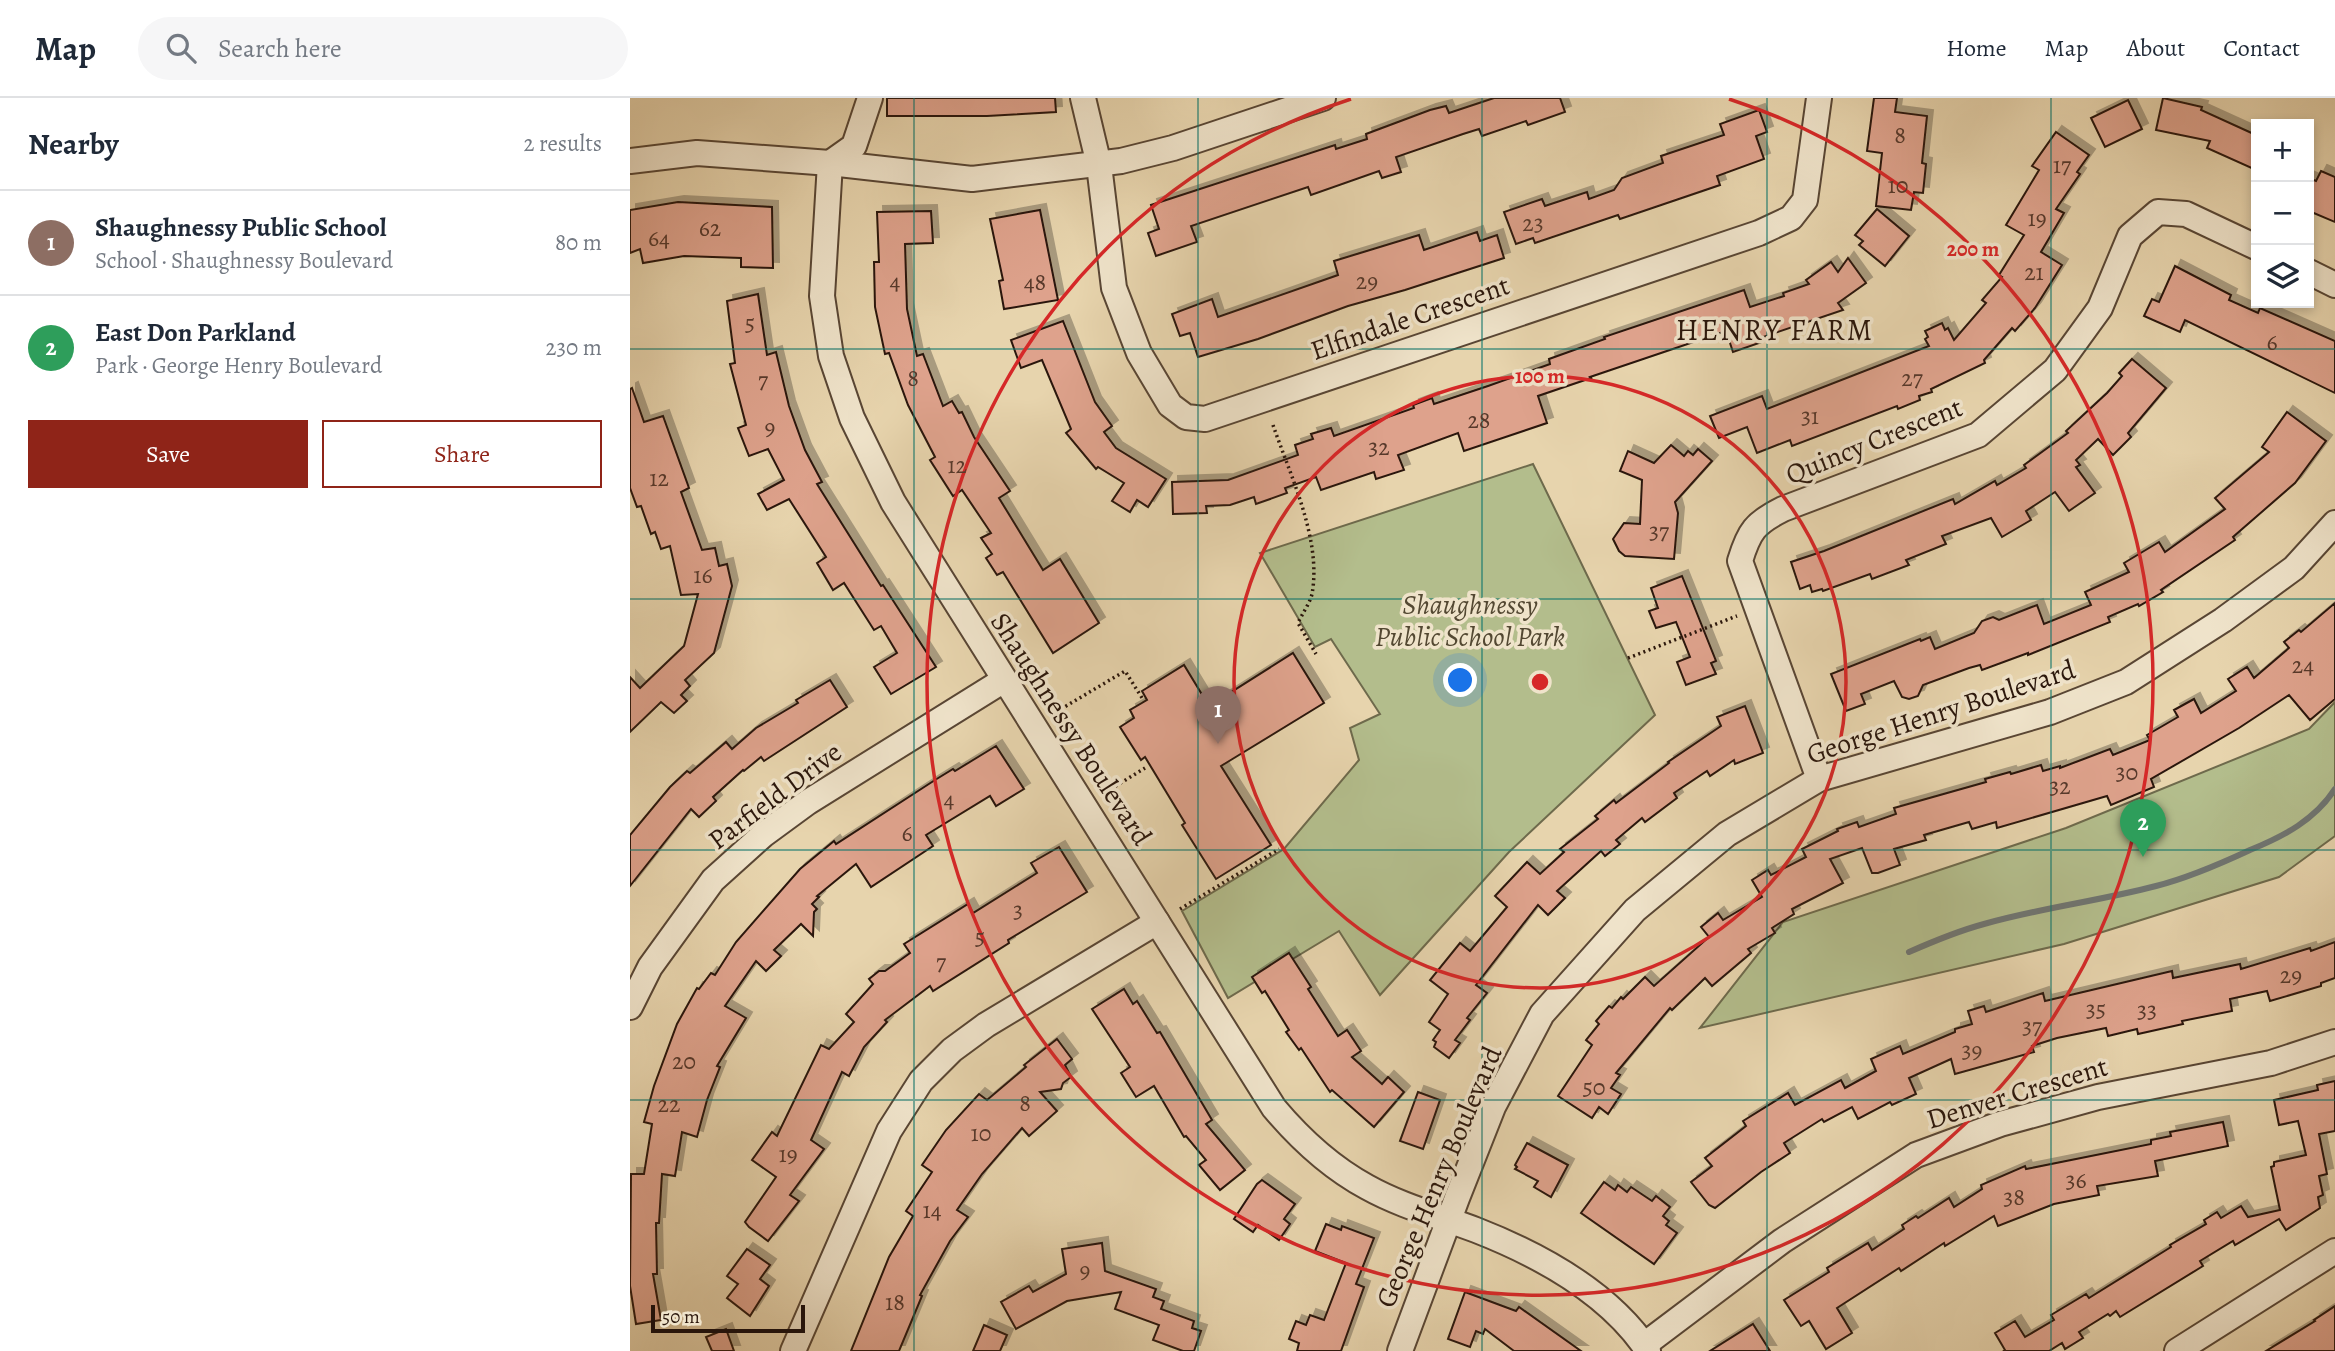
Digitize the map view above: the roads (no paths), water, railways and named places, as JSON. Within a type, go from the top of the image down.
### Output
[{"type":"street","points":[[830,163],[854,146],[870,98]]},
{"type":"street","name":"Elfindale Crescent","points":[[1083,98],[1099,165],[1114,288],[1139,354],[1170,405],[1186,417],[1205,419],[1759,233],[1791,218],[1805,200],[1819,98]]},
{"type":"street","points":[[630,161],[697,153],[830,163],[972,179],[1099,165],[1173,148],[1322,98]]},
{"type":"street","name":"Shaughnessy Boulevard","points":[[830,163],[822,296],[831,356],[852,418],[893,502],[1274,1108],[1290,1128],[1328,1163],[1368,1188],[1538,1257],[1595,1296],[1623,1320],[1646,1348]]},
{"type":"street","name":"Quincy Crescent","points":[[1819,779],[1740,561],[1748,535],[1763,519],[1978,435],[2055,370],[2100,308],[2130,236],[2158,212],[2186,214],[2252,245]]},
{"type":"street","points":[[2314,274],[2335,285]]},
{"type":"street","name":"George Henry Boulevard","points":[[1400,1351],[1493,1107],[1542,1013],[1635,910],[1727,834],[1819,779],[2050,712],[2126,682],[2223,620],[2294,568],[2335,523]]},
{"type":"street","name":"Parfield Drive","points":[[630,1007],[650,967],[705,890],[763,835],[808,802],[1004,680]]},
{"type":"street","points":[[793,1351],[890,1130],[921,1081],[952,1050],[986,1025],[1157,922]]},
{"type":"street","name":"Denver Crescent","points":[[1646,1348],[1782,1241],[1916,1155],[2000,1124],[2098,1097],[2271,1063],[2335,1042]]},
{"type":"street","points":[[2177,1351],[2335,1251]]},
{"type":"waterway","points":[[1909,952],[1984,924],[2168,883],[2204,870],[2298,826],[2318,810],[2335,789]]},
{"type":"place","name":"Shaughnessy Public School","points":[[1218,744]]},
{"type":"place","name":"East Don Parkland","points":[[2143,857]]},
{"type":"district","name":"HENRY FARM","points":[[1775,330]]},
{"type":"park label","name":"Shaughnessy Public School Park","points":[[1470,621]]}]
